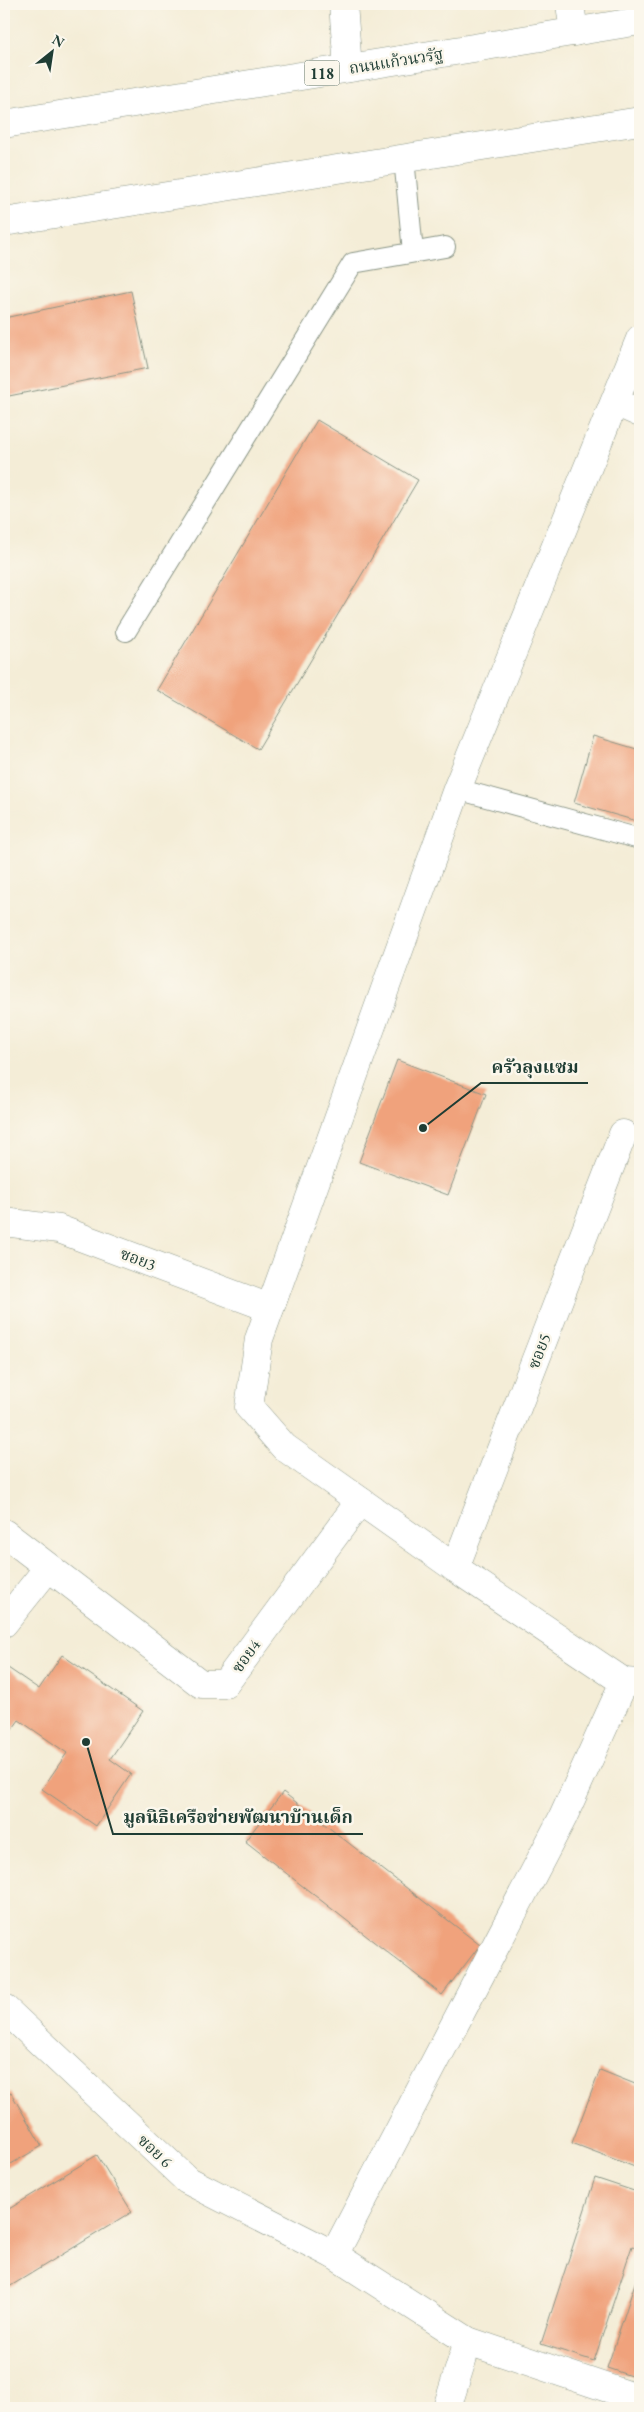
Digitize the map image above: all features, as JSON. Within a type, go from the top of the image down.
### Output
[{"type":"street","points":[[343,4],[348,68]]},
{"type":"street","points":[[570,4],[574,32]]},
{"type":"street","name":"ถนนแก้วนวรัฐ","points":[[4,124],[640,21]]},
{"type":"street","points":[[4,222],[640,121]]},
{"type":"street","points":[[334,2255],[563,1818],[632,1682],[455,1568],[284,1447],[249,1407],[259,1339],[457,789],[640,339]]},
{"type":"street","points":[[614,402],[640,413]]},
{"type":"street","name":"ซอย5","points":[[455,1568],[623,1134]]},
{"type":"street","name":"ซอย3","points":[[4,1222],[58,1229],[270,1308]]},
{"type":"street","name":"ซอย4","points":[[48,1568],[202,1684],[225,1684],[360,1501]]},
{"type":"street","points":[[4,1533],[48,1568],[4,1624]]},
{"type":"street","name":"ซอย 6","points":[[4,2008],[187,2180],[334,2255],[468,2341],[640,2399]]},
{"type":"street","points":[[447,2408],[468,2341]]},
{"type":"lane","points":[[404,158],[414,252]]},
{"type":"lane","points":[[126,631],[353,263],[445,246]]},
{"type":"lane","points":[[457,789],[640,840]]},
{"type":"building","points":[[131,291],[148,368],[4,397],[4,318]]},
{"type":"building","points":[[317,420],[418,480],[258,749],[157,690]]},
{"type":"building","points":[[593,736],[640,750],[640,822],[574,803]]},
{"type":"building","points":[[397,1060],[486,1094],[448,1195],[359,1162]]},
{"type":"building","points":[[62,1655],[143,1711],[110,1759],[131,1774],[96,1826],[42,1789],[67,1753],[19,1720],[11,1731],[4,1725],[4,1674],[8,1668],[39,1689]]},
{"type":"building","points":[[283,1792],[480,1945],[442,1995],[245,1841]]},
{"type":"building","points":[[600,2070],[640,2086],[640,2169],[572,2143]]},
{"type":"building","points":[[11,2093],[42,2146],[4,2168],[4,2097]]},
{"type":"building","points":[[97,2155],[132,2212],[4,2290],[4,2212]]},
{"type":"building","points":[[595,2178],[640,2193],[640,2248],[632,2246],[594,2361],[541,2344]]},
{"type":"building","points":[[640,2268],[640,2379],[607,2368]]},
{"type":"place","name":"ครัวลุงแซม","points":[[423,1128]]},
{"type":"place","name":"มูลนิธิเครือข่ายพัฒนาบ้านเด็ก","points":[[86,1742]]}]
